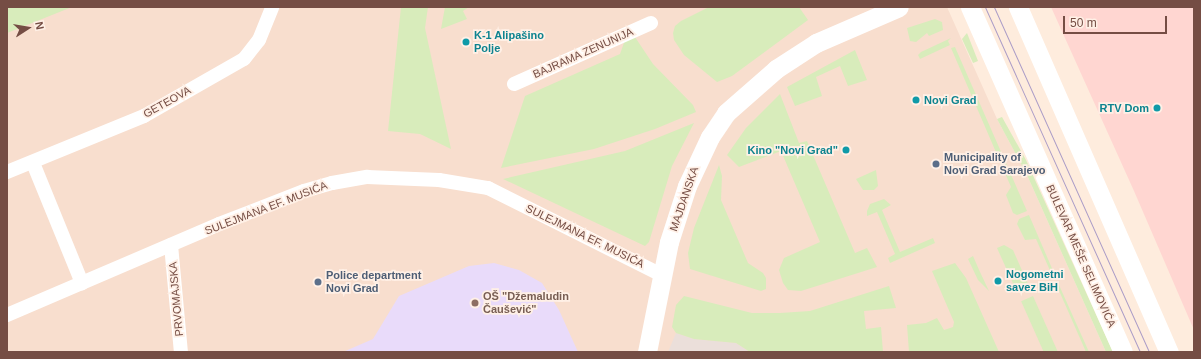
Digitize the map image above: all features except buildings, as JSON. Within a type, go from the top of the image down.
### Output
[{"type":"main road","name":"MAJDANSKA","points":[[647,352],[664,276],[669,242],[687,186],[710,138],[726,113],[766,77],[810,46],[899,7]]},
{"type":"main road","name":"BULEVAR MEŠE SELIMOVIĆA","points":[[970,7],[1123,352]]},
{"type":"main road","points":[[1018,7],[1169,352]]},
{"type":"street","name":"GETEOVA","points":[[7,172],[33,163],[144,116],[244,59],[260,40],[272,7]]},
{"type":"street","name":"BAJRAMA ZENUNIJA","points":[[514,84],[651,23]]},
{"type":"street","points":[[33,163],[82,283]]},
{"type":"street","name":"SULEJMANA EF. MUSIĆA","points":[[7,315],[171,245],[304,191],[332,183],[367,178],[399,177],[488,188],[664,276]]},
{"type":"street","name":"PRVOMAJSKA","points":[[171,245],[181,352]]},
{"type":"shaded area","points":[[7,7],[947,7],[997,119],[1027,175],[1106,352],[7,352]]},
{"type":"shaded area","points":[[1051,7],[1194,7],[1194,330],[1134,191]]},
{"type":"shaded area","name":"OŠ \"Džemaludin Čaušević\"","points":[[494,263],[519,270],[542,283],[559,310],[578,352],[343,352],[373,339],[399,296],[469,266]]},
{"type":"shaded area","points":[[676,333],[694,339],[736,343],[750,352],[668,352]]},
{"type":"green space","points":[[7,7],[72,7],[7,33]]},
{"type":"green space","points":[[401,7],[428,7],[425,28],[451,149],[420,134],[388,131]]},
{"type":"green space","points":[[445,7],[469,7],[463,11],[467,19],[441,29]]},
{"type":"green space","points":[[709,7],[799,7],[808,20],[732,76],[717,82],[684,55],[674,40],[673,33],[675,26],[681,21]]},
{"type":"green space","points":[[935,19],[942,22],[943,30],[929,36],[927,33],[916,42],[910,41],[907,28]]},
{"type":"green space","points":[[967,33],[978,61],[973,63],[962,39]]},
{"type":"green space","points":[[635,37],[653,64],[693,105],[696,112],[655,129],[594,149],[501,168],[525,96],[620,54],[625,40]]},
{"type":"green space","points":[[951,38],[948,41],[950,45],[920,59],[918,55],[921,52]]},
{"type":"green space","points":[[955,47],[1027,211],[1017,215],[1013,213],[1006,195],[1011,187],[951,48]]},
{"type":"green space","points":[[855,50],[867,80],[848,86],[840,66],[816,77],[822,96],[795,106],[787,87]]},
{"type":"green space","points":[[780,94],[799,143],[807,141],[855,253],[867,248],[877,267],[801,291],[788,290],[783,283],[779,270],[784,258],[820,242],[781,151],[739,167],[727,155],[746,128]]},
{"type":"green space","points":[[1002,117],[1026,160],[1113,352],[1106,352],[1027,175],[997,119]]},
{"type":"green space","points":[[694,123],[672,166],[649,242],[645,246],[503,179],[625,151]]},
{"type":"green space","points":[[719,165],[722,176],[721,200],[748,263],[763,273],[766,278],[766,289],[761,291],[690,269],[688,253],[694,228]]},
{"type":"green space","points":[[876,170],[878,186],[874,190],[863,190],[856,179]]},
{"type":"green space","points":[[884,199],[891,205],[882,210],[900,252],[933,238],[935,243],[890,263],[888,258],[895,254],[877,212],[867,216],[867,211],[870,204]]},
{"type":"green space","points":[[1029,215],[1054,273],[1052,275],[1036,239],[1025,240],[1017,224],[1019,219]]},
{"type":"green space","points":[[1004,245],[1013,250],[1028,284],[1016,290],[997,248]]},
{"type":"green space","points":[[973,256],[989,291],[978,280],[968,259]]},
{"type":"green space","points":[[955,263],[966,278],[999,352],[909,352],[907,325],[926,323],[937,318],[944,330],[953,327],[954,322],[932,271]]},
{"type":"green space","points":[[1059,285],[1089,352],[1086,352],[1057,286]]},
{"type":"green space","points":[[889,286],[896,308],[864,311],[866,329],[881,327],[883,352],[750,352],[736,343],[694,339],[676,333],[672,327],[676,305],[684,296],[752,313],[780,313],[810,311]]},
{"type":"green space","points":[[1033,296],[1058,352],[1044,352],[1021,301]]},
{"type":"tram line","points":[[985,7],[1140,352]]},
{"type":"tram line","points":[[994,7],[1149,352]]},
{"type":"place","name":"K-1 Alipašino Polje","points":[[466,42]]},
{"type":"place","name":"Novi Grad","points":[[916,100]]},
{"type":"place","name":"RTV Dom","points":[[1157,108]]},
{"type":"place","name":"Kino \"Novi Grad\"","points":[[846,150]]},
{"type":"place","name":"Municipality of Novi Grad Sarajevo","points":[[936,164]]},
{"type":"place","name":"Nogometni savez BiH","points":[[998,281]]},
{"type":"place","name":"Police department Novi Grad","points":[[318,282]]},
{"type":"place","name":"OŠ \"Džemaludin Čaušević\"","points":[[475,303]]}]
